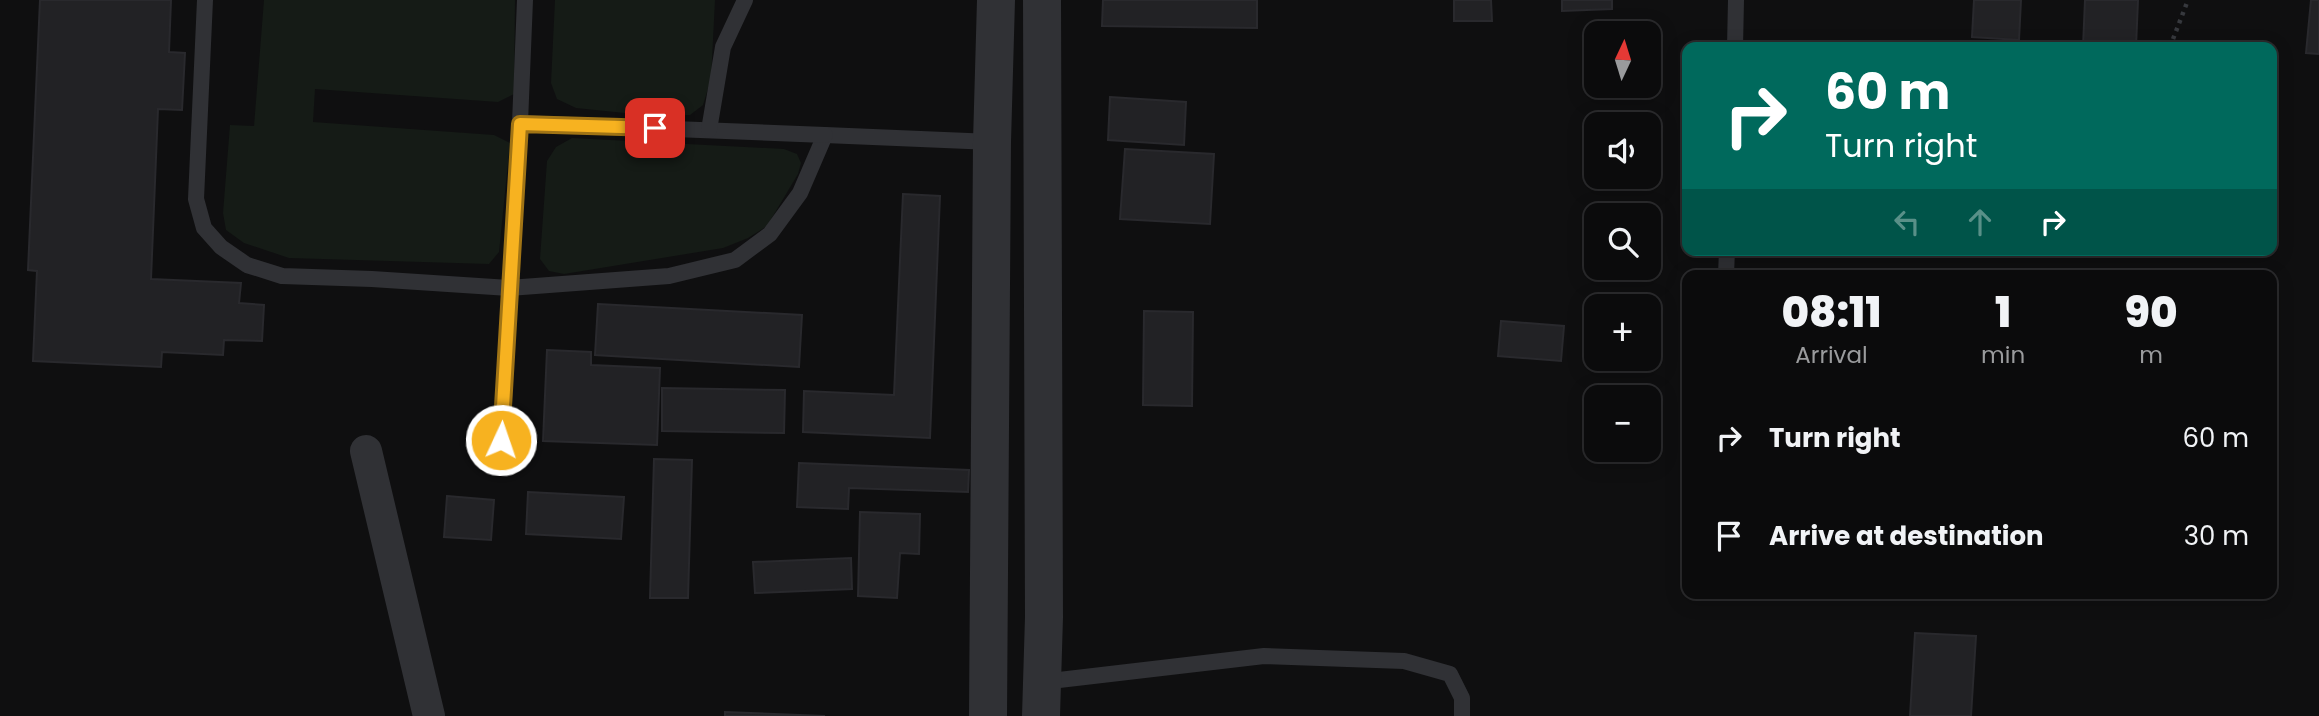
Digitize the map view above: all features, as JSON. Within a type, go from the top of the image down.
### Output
[{"type":"street","points":[[988,716],[992,142],[996,0]]},
{"type":"street","points":[[1042,0],[1042,699]]},
{"type":"street","points":[[366,451],[429,716]]},
{"type":"lane","points":[[205,0],[196,199],[204,228],[221,247],[247,265],[282,276],[509,288],[669,276],[735,260],[770,234],[800,192],[825,135]]},
{"type":"lane","points":[[501,440],[525,0]]},
{"type":"lane","points":[[709,130],[723,47],[745,0]]},
{"type":"lane","points":[[1735,42],[1736,0]]},
{"type":"lane","points":[[520,124],[992,142]]},
{"type":"lane","points":[[1042,699],[1264,656],[1404,661],[1450,674],[1462,698],[1462,716]]},
{"type":"path","points":[[2171,42],[2188,0]]},
{"type":"shaded area","points":[[264,0],[515,0],[514,94],[498,102],[315,89],[313,122],[494,135],[510,143],[499,252],[489,264],[289,258],[244,243],[226,230],[223,213],[230,125],[254,126]]},
{"type":"shaded area","points":[[555,0],[715,0],[711,79],[703,105],[690,115],[644,115],[576,108],[557,99],[551,83]]},
{"type":"shaded area","points":[[572,138],[784,149],[797,154],[801,163],[798,174],[767,226],[748,238],[723,248],[564,274],[549,271],[540,259],[547,161],[556,147]]},
{"type":"building","points":[[40,0],[171,0],[169,52],[185,53],[182,110],[158,109],[151,279],[241,283],[239,303],[264,305],[262,341],[224,340],[223,355],[162,352],[161,367],[33,361],[37,271],[28,270]]},
{"type":"building","points":[[1103,0],[1257,0],[1257,28],[1102,26]]},
{"type":"building","points":[[1454,0],[1491,0],[1492,21],[1454,21]]},
{"type":"building","points":[[1562,0],[1612,0],[1612,9],[1562,11]]},
{"type":"building","points":[[1974,0],[2021,0],[2019,40],[1972,37]]},
{"type":"building","points":[[2085,0],[2138,0],[2136,42],[2083,42]]},
{"type":"building","points":[[2311,0],[2319,0],[2319,54],[2306,53]]},
{"type":"building","points":[[1110,97],[1186,102],[1184,145],[1108,140]]},
{"type":"building","points":[[1125,149],[1214,154],[1210,224],[1120,219]]},
{"type":"building","points":[[903,194],[940,196],[930,438],[803,432],[804,391],[894,395]]},
{"type":"building","points":[[598,304],[802,315],[799,367],[595,355]]},
{"type":"building","points":[[1144,311],[1193,312],[1192,406],[1143,405]]},
{"type":"building","points":[[1501,321],[1564,326],[1561,361],[1498,356]]},
{"type":"building","points":[[547,350],[591,352],[591,365],[660,368],[657,445],[543,441]]},
{"type":"building","points":[[662,388],[785,390],[784,433],[662,431]]},
{"type":"building","points":[[654,459],[692,460],[688,598],[650,598]]},
{"type":"building","points":[[799,463],[969,470],[968,492],[849,488],[848,509],[797,507]]},
{"type":"building","points":[[528,492],[624,497],[621,539],[526,534]]},
{"type":"building","points":[[447,496],[494,500],[491,540],[444,537]]},
{"type":"building","points":[[860,512],[920,514],[919,554],[900,553],[897,598],[858,596]]},
{"type":"building","points":[[851,558],[852,589],[755,593],[753,562]]},
{"type":"building","points":[[1915,633],[1976,636],[1971,716],[1910,716]]},
{"type":"building","points":[[725,712],[825,716],[725,716]]},
{"type":"route","points":[[501,440],[520,124],[655,128]]}]
